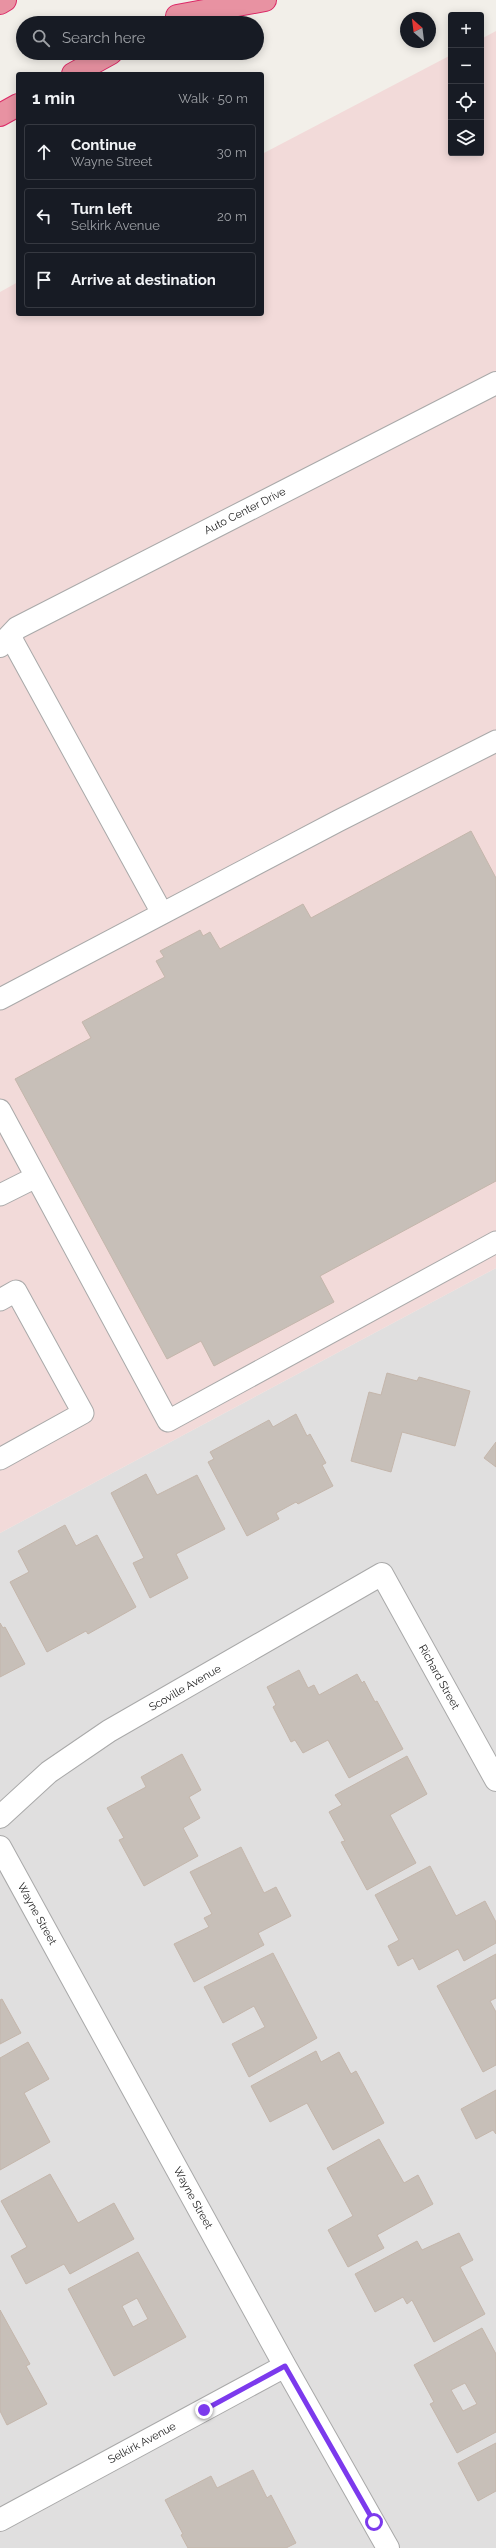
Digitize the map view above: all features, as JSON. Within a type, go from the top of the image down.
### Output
[{"type":"highway","points":[[0,3],[5,0]]},
{"type":"highway","points":[[178,16],[206,0]]},
{"type":"highway","points":[[190,16],[265,0]]},
{"type":"highway","points":[[77,72],[98,60]]},
{"type":"highway","points":[[0,115],[16,106]]},
{"type":"street","name":"Auto Center Drive","points":[[5,641],[17,628],[496,383]]},
{"type":"street","name":"Richard Street","points":[[382,1574],[496,1780]]},
{"type":"street","name":"Scoville Avenue","points":[[0,1817],[49,1772],[109,1731],[382,1574]]},
{"type":"street","name":"Wayne Street","points":[[0,1847],[285,2366],[388,2548]]},
{"type":"street","name":"Selkirk Avenue","points":[[0,2520],[285,2366]]},
{"type":"lane","points":[[5,641],[162,913]]},
{"type":"lane","points":[[0,999],[338,820],[496,741]]},
{"type":"lane","points":[[0,1110],[168,1421],[496,1242]]},
{"type":"lane","points":[[0,1195],[36,1177]]},
{"type":"lane","points":[[0,1300],[16,1291],[83,1413],[0,1459]]},
{"type":"shaded area","points":[[496,31],[496,1268],[0,1533],[0,292],[16,283],[16,316],[264,316],[264,153],[448,57],[448,156],[484,156],[484,37]]},
{"type":"shaded area","points":[[496,1268],[496,2548],[0,2548],[0,1533]]},
{"type":"building","points":[[471,831],[496,878],[496,1181],[320,1276],[334,1302],[214,1366],[201,1341],[167,1359],[15,1079],[91,1038],[82,1022],[165,977],[156,961],[164,957],[160,951],[200,930],[203,936],[210,932],[220,949],[303,904],[311,918]]},
{"type":"building","points":[[387,1373],[417,1381],[419,1377],[470,1391],[455,1446],[402,1432],[391,1472],[351,1461],[369,1392],[381,1395]]},
{"type":"building","points":[[296,1414],[307,1436],[310,1434],[326,1463],[322,1465],[333,1486],[298,1504],[296,1502],[276,1513],[279,1519],[247,1536],[208,1462],[214,1459],[210,1452],[269,1420],[273,1427]]},
{"type":"building","points":[[496,1442],[496,1467],[484,1458]]},
{"type":"building","points":[[146,1474],[157,1495],[197,1475],[225,1529],[176,1554],[188,1578],[150,1598],[133,1563],[144,1558],[111,1493]]},
{"type":"building","points":[[65,1525],[76,1546],[97,1535],[136,1607],[88,1634],[86,1631],[47,1652],[10,1582],[29,1572],[18,1551]]},
{"type":"building","points":[[0,1623],[3,1628],[5,1627],[25,1664],[0,1677]]},
{"type":"building","points":[[299,1670],[308,1688],[314,1685],[319,1695],[357,1674],[362,1683],[364,1681],[375,1702],[377,1701],[403,1749],[349,1778],[328,1740],[303,1753],[295,1740],[291,1742],[273,1707],[276,1705],[267,1687]]},
{"type":"building","points":[[182,1754],[201,1790],[189,1797],[200,1818],[183,1828],[198,1856],[144,1886],[119,1840],[124,1838],[107,1808],[146,1787],[141,1777]]},
{"type":"building","points":[[407,1756],[427,1794],[390,1815],[416,1863],[367,1890],[341,1842],[345,1841],[329,1812],[342,1805],[335,1795]]},
{"type":"building","points":[[241,1847],[264,1893],[276,1887],[291,1916],[258,1933],[264,1945],[194,1982],[174,1944],[209,1927],[204,1918],[212,1914],[190,1872]]},
{"type":"building","points":[[430,1866],[456,1916],[485,1901],[496,1922],[496,1943],[464,1961],[458,1949],[419,1970],[413,1958],[398,1966],[388,1946],[399,1940],[375,1895]]},
{"type":"building","points":[[273,1953],[317,2038],[249,2077],[232,2044],[265,2027],[254,2006],[223,2023],[204,1987]]},
{"type":"building","points":[[496,1954],[496,1998],[490,2001],[496,2012],[496,2065],[483,2072],[437,1986]]},
{"type":"building","points":[[2,1999],[21,2033],[0,2044],[0,2000]]},
{"type":"building","points":[[28,2042],[49,2079],[24,2093],[50,2142],[0,2170],[0,2058]]},
{"type":"building","points":[[316,2051],[321,2062],[339,2052],[351,2074],[356,2071],[384,2123],[333,2150],[307,2103],[270,2122],[251,2086]]},
{"type":"building","points":[[496,2090],[496,2134],[493,2130],[476,2139],[461,2109]]},
{"type":"building","points":[[379,2139],[404,2183],[418,2175],[433,2204],[377,2235],[384,2248],[348,2267],[328,2230],[353,2216],[327,2168]]},
{"type":"building","points":[[50,2174],[78,2223],[114,2203],[134,2239],[70,2274],[64,2264],[26,2284],[11,2256],[27,2247],[1,2201]]},
{"type":"building","points":[[459,2233],[473,2260],[460,2267],[485,2314],[434,2342],[412,2300],[407,2304],[403,2297],[375,2312],[355,2274],[417,2241],[422,2250]]},
{"type":"building","points":[[138,2252],[186,2337],[114,2376],[68,2289]],"holes":[[[137,2298],[148,2319],[133,2327],[122,2306]]]},
{"type":"building","points":[[0,2310],[30,2364],[26,2366],[47,2404],[7,2425],[0,2411]]},
{"type":"building","points":[[482,2328],[496,2354],[496,2432],[457,2453],[430,2404],[434,2402],[414,2365]],"holes":[[[465,2383],[477,2404],[463,2411],[451,2390]]]},
{"type":"building","points":[[496,2443],[496,2491],[478,2501],[458,2463]]},
{"type":"building","points":[[253,2470],[267,2498],[271,2495],[296,2543],[286,2548],[188,2548],[181,2535],[183,2534],[165,2500],[211,2476],[217,2488]]},
{"type":"route","points":[[204,2410],[285,2366],[374,2522]]}]
